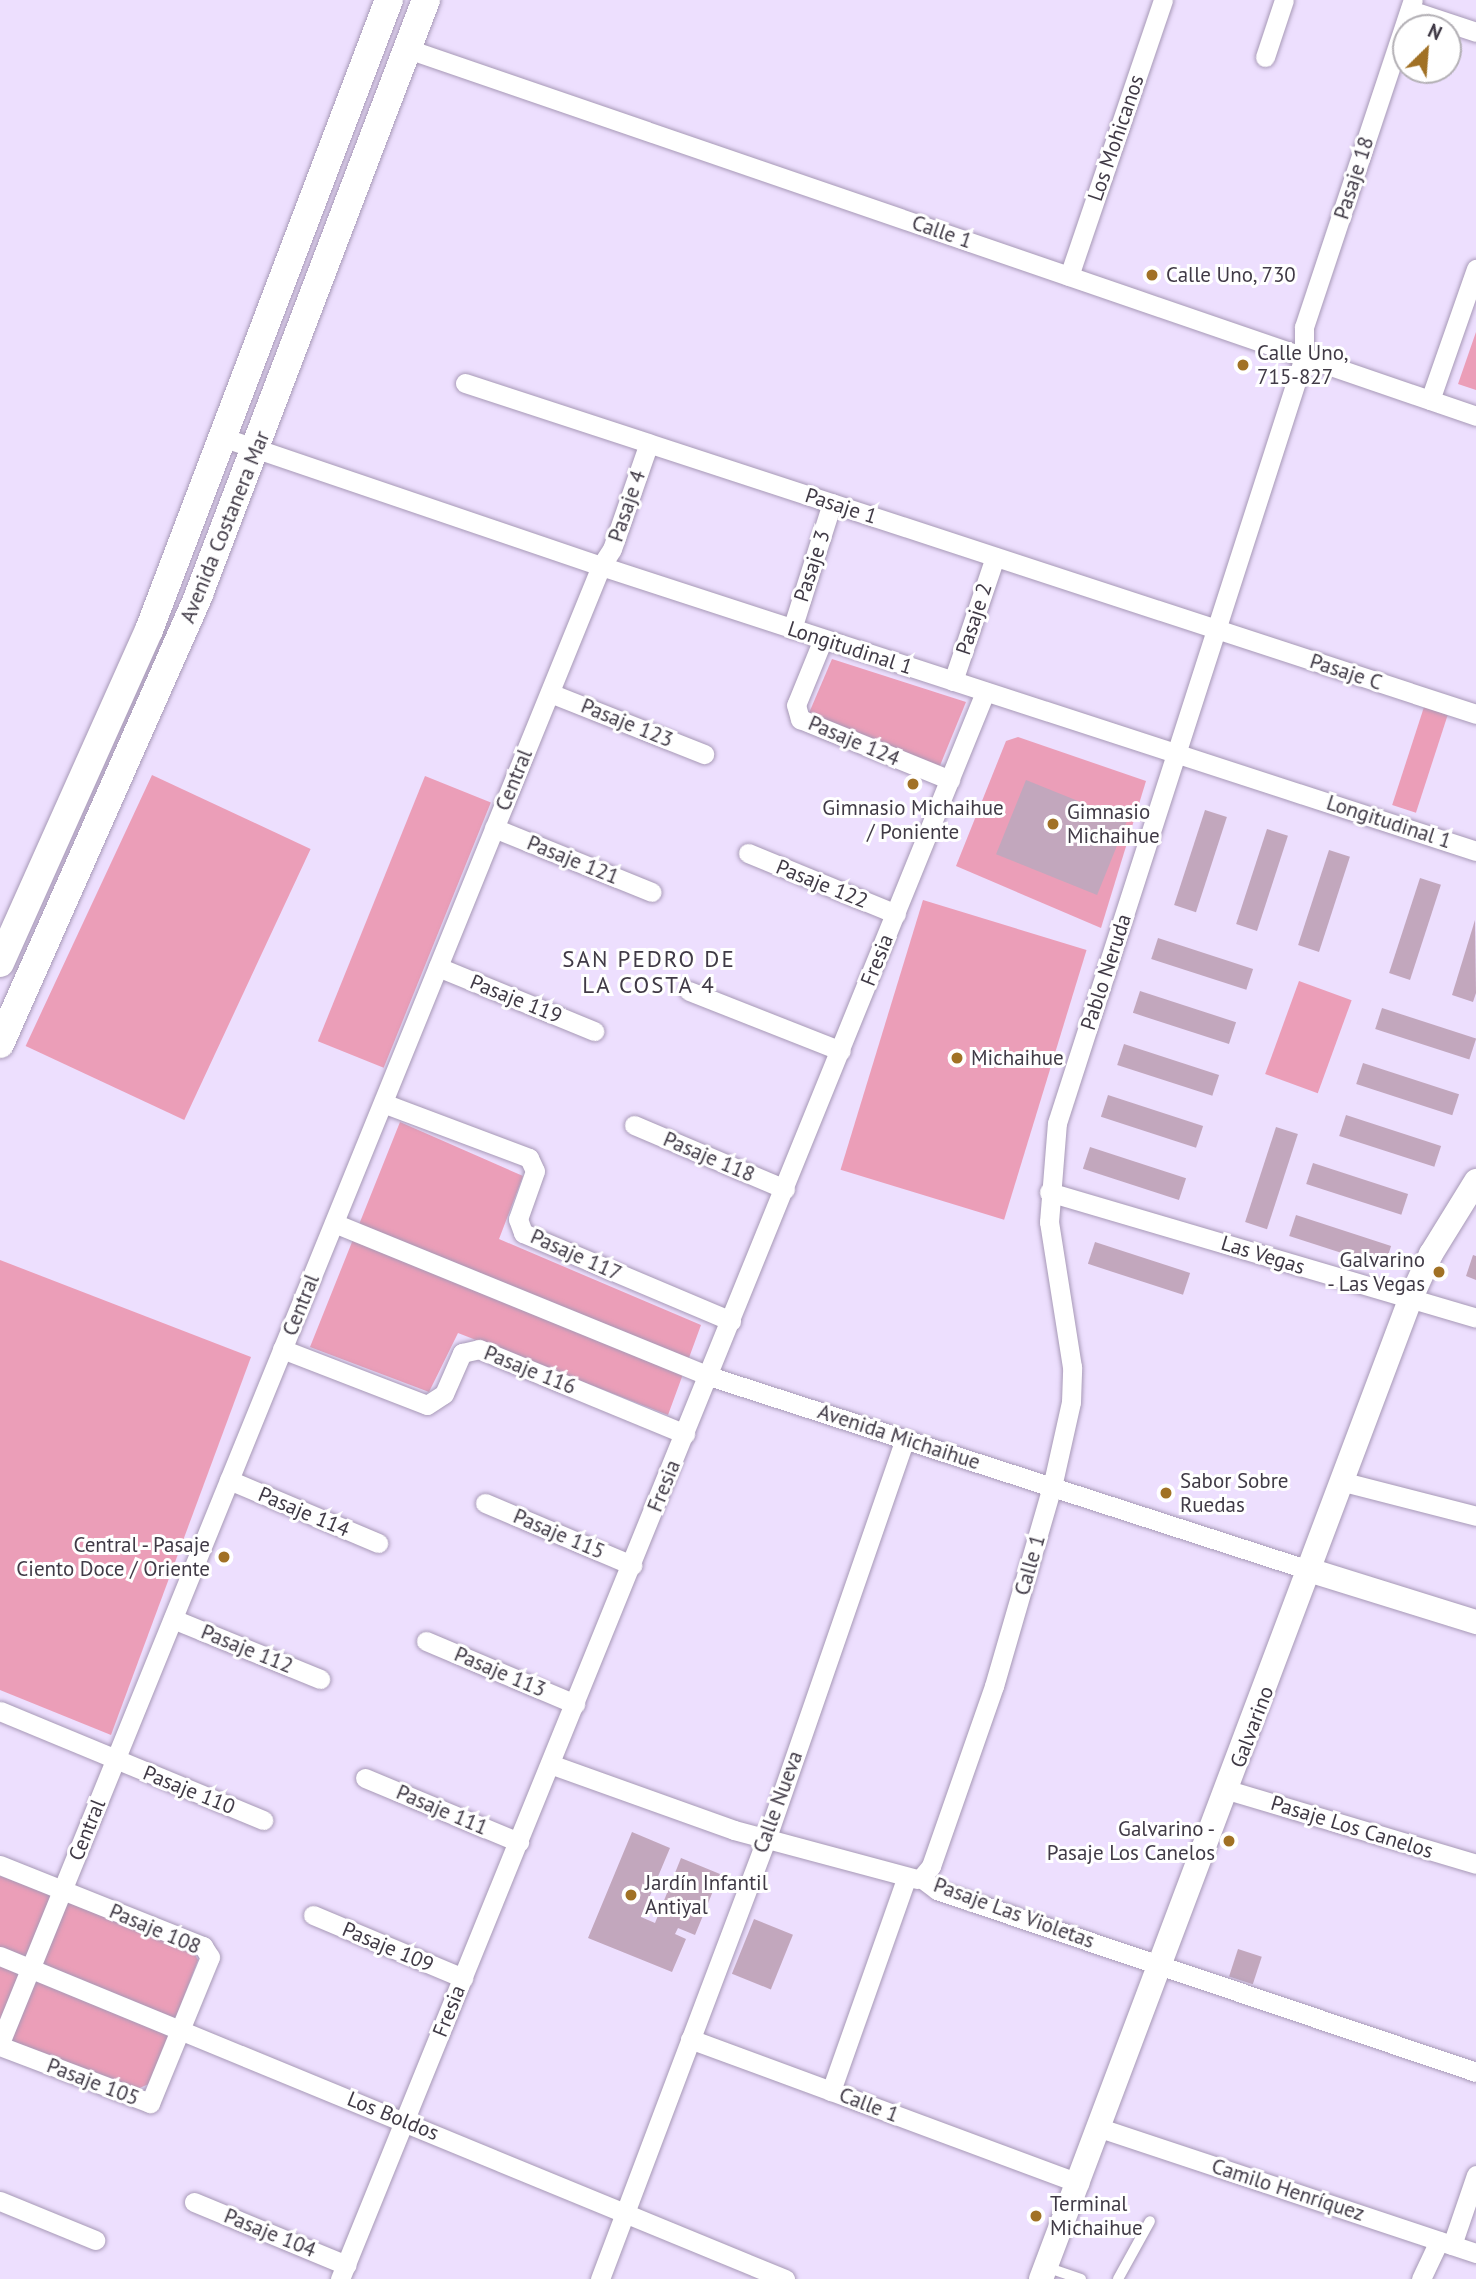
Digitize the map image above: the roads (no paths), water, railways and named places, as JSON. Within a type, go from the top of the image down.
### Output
[{"type":"main road","name":"Avenida Costanera Mar","points":[[0,963],[149,630],[225,438],[389,0]]},
{"type":"main road","name":"Avenida Costanera Mar","points":[[0,1044],[171,661],[257,450],[426,0]]},
{"type":"street","name":"Los Mohicanos","points":[[1069,276],[1163,0]]},
{"type":"street","points":[[1265,57],[1284,0]]},
{"type":"street","points":[[1412,5],[1476,32]]},
{"type":"street","name":"Pasaje 18","points":[[1216,630],[1304,357],[1304,327],[1412,5]]},
{"type":"street","name":"Calle 1","points":[[408,49],[1476,416]]},
{"type":"street","points":[[1430,400],[1476,269]]},
{"type":"street","name":"Pasaje 1","points":[[465,383],[1216,630]]},
{"type":"street","name":"Longitudinal 1","points":[[225,438],[601,566],[1476,851]]},
{"type":"street","name":"Pasaje 4","points":[[601,566],[612,549],[649,443]]},
{"type":"street","name":"Pasaje 3","points":[[792,629],[832,503]]},
{"type":"street","name":"Pasaje 2","points":[[953,681],[995,557]]},
{"type":"street","name":"Central","points":[[0,2045],[601,566]]},
{"type":"street","name":"Pasaje C","points":[[1216,630],[1476,714]]},
{"type":"street","name":"Pablo Neruda","points":[[1052,1487],[1073,1384],[1053,1251],[1049,1192],[1061,1111],[1216,630]]},
{"type":"street","name":"Pasaje 124","points":[[823,639],[796,705],[800,719],[950,780]]},
{"type":"street","name":"Fresia","points":[[343,2272],[985,692]]},
{"type":"street","name":"Pasaje 123","points":[[550,693],[704,754]]},
{"type":"street","name":"Pasaje 121","points":[[494,828],[652,892]]},
{"type":"street","name":"Pasaje 122","points":[[748,853],[896,914]]},
{"type":"street","name":"Pasaje 119","points":[[438,967],[594,1031]]},
{"type":"street","points":[[689,991],[841,1051]]},
{"type":"street","name":"Pasaje 117","points":[[383,1102],[529,1158],[535,1171],[519,1219],[523,1233],[731,1321]]},
{"type":"street","name":"Pasaje 118","points":[[634,1125],[785,1189]]},
{"type":"street","name":"Galvarino","points":[[1043,2273],[1312,1571],[1410,1300],[1431,1254],[1476,1181]]},
{"type":"street","name":"Las Vegas","points":[[1049,1192],[1476,1318]]},
{"type":"street","name":"Avenida Michaihue","points":[[334,1223],[709,1376],[1476,1622]]},
{"type":"street","name":"Pasaje 116","points":[[282,1349],[427,1405],[444,1394],[462,1353],[479,1349],[685,1434]]},
{"type":"street","name":"Calle Nueva","points":[[600,2279],[627,2214],[766,1840],[905,1439]]},
{"type":"street","name":"Pasaje 114","points":[[229,1480],[378,1543]]},
{"type":"street","points":[[1344,1482],[1476,1516]]},
{"type":"street","name":"Calle 1","points":[[1052,1487],[974,1751],[931,1866],[913,1878],[831,2091],[1079,2183]]},
{"type":"street","name":"Pasaje 115","points":[[485,1503],[632,1564]]},
{"type":"street","name":"Pasaje 112","points":[[173,1619],[320,1679]]},
{"type":"street","name":"Pasaje 113","points":[[426,1641],[575,1704]]},
{"type":"street","name":"Pasaje 110","points":[[0,1711],[263,1820]]},
{"type":"street","name":"Pasaje Las Violetas","points":[[550,1764],[766,1840],[913,1878],[937,1890],[1476,2072]]},
{"type":"street","name":"Pasaje 111","points":[[365,1778],[519,1842]]},
{"type":"street","name":"Pasaje Los Canelos","points":[[1228,1790],[1476,1864]]},
{"type":"street","points":[[0,1865],[62,1890]]},
{"type":"street","name":"Pasaje 108","points":[[62,1890],[207,1949],[209,1961],[182,2030]]},
{"type":"street","name":"Pasaje 109","points":[[313,1915],[463,1978]]},
{"type":"street","name":"Los Boldos","points":[[0,1956],[405,2120],[785,2279]]},
{"type":"street","name":"Pasaje 105","points":[[0,2045],[146,2103],[156,2097],[182,2030]]},
{"type":"street","points":[[690,2039],[831,2091]]},
{"type":"street","name":"Camilo Henríquez","points":[[1100,2128],[1476,2253]]},
{"type":"street","points":[[1421,2279],[1446,2243],[1476,2175]]},
{"type":"street","points":[[0,2201],[95,2240]]},
{"type":"street","name":"Pasaje 104","points":[[194,2202],[343,2272]]},
{"type":"lane","points":[[1118,2279],[1150,2221]]},
{"type":"lane","points":[[1043,2273],[1081,2279]]},
{"type":"place","name":"Calle Uno, 730","points":[[1152,275]]},
{"type":"place","name":"Calle Uno, 715-827","points":[[1243,365]]},
{"type":"place","name":"Gimnasio Michaihue / Poniente","points":[[913,784]]},
{"type":"place","name":"Gimnasio Michaihue","points":[[1053,824]]},
{"type":"place","name":"Michaihue","points":[[957,1058]]},
{"type":"place","name":"Galvarino - Las Vegas","points":[[1439,1272]]},
{"type":"place","name":"Sabor Sobre Ruedas","points":[[1166,1493]]},
{"type":"place","name":"Central - Pasaje Ciento Doce / Oriente","points":[[224,1557]]},
{"type":"place","name":"Galvarino - Pasaje Los Canelos","points":[[1229,1841]]},
{"type":"place","name":"Jardín Infantil Antiyal","points":[[631,1895]]},
{"type":"place","name":"Terminal Michaihue","points":[[1036,2216]]},
{"type":"district","name":"SAN PEDRO DE LA COSTA 4","points":[[649,972]]}]
